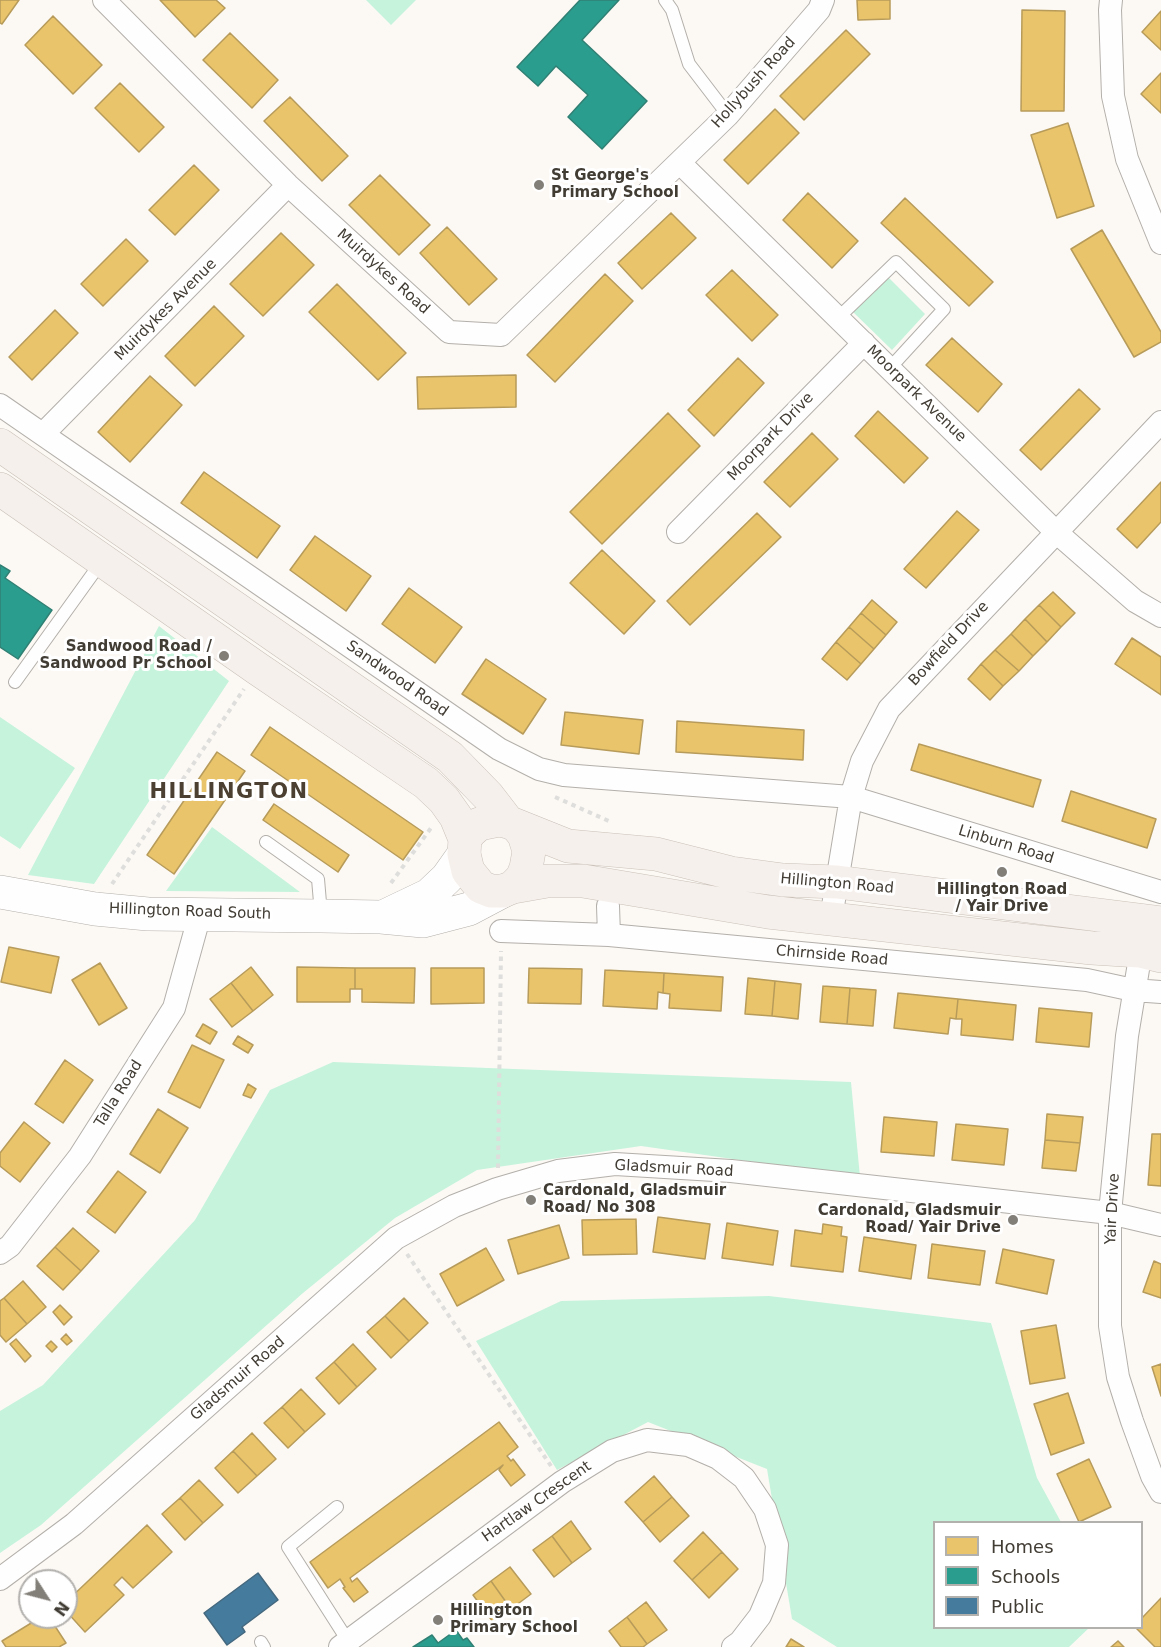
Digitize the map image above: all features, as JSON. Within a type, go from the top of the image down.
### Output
[{"type":"main road","points":[[0,445],[450,757],[488,796],[527,842],[529,858],[522,878],[508,889]]},
{"type":"main road","points":[[1,492],[426,783],[444,800],[456,817],[468,872],[481,887],[491,891],[547,881],[583,882],[768,912],[1151,953]]},
{"type":"main road","points":[[464,847],[470,832],[479,824],[492,820],[513,824]]},
{"type":"main road","name":"Hillington Road","points":[[513,824],[568,846],[656,854],[741,875],[783,880],[837,882],[1002,902],[1094,916],[1156,911]]},
{"type":"street","name":"Muirdykes Road","points":[[104,0],[288,185],[449,332],[501,335],[680,163]]},
{"type":"street","name":"Hollybush Road","points":[[680,163],[728,115],[819,10],[823,0]]},
{"type":"street","points":[[1112,0],[1110,10],[1113,96],[1127,159],[1161,243]]},
{"type":"street","name":"Moorpark Avenue","points":[[680,163],[1056,532],[1135,601],[1161,616]]},
{"type":"street","name":"Muirdykes Avenue","points":[[44,434],[288,185]]},
{"type":"street","name":"Moorpark Drive","points":[[678,532],[864,343]]},
{"type":"street","name":"Sandwood Road","points":[[0,405],[499,749],[539,769],[581,776],[851,797]]},
{"type":"street","name":"Bowfield Drive","points":[[831,918],[851,797],[862,761],[889,709],[1161,422]]},
{"type":"street","name":"Linburn Road","points":[[851,797],[1156,911]]},
{"type":"street","name":"Hillington Road South","points":[[381,917],[429,896],[447,878],[464,847]]},
{"type":"street","name":"Hillington Road South","points":[[0,892],[95,909],[148,914],[321,915],[423,921],[469,909],[508,889]]},
{"type":"street","points":[[608,906],[609,935]]},
{"type":"street","name":"Yair Drive","points":[[1156,911],[1151,953],[1133,990],[1110,1213],[1110,1326],[1118,1377],[1131,1421],[1152,1476],[1161,1492]]},
{"type":"street","name":"Talla Road","points":[[0,1253],[10,1246],[80,1156],[174,1008],[200,914]]},
{"type":"street","name":"Chirnside Road","points":[[501,931],[609,935],[1087,980],[1133,990],[1161,992]]},
{"type":"street","name":"Gladsmuir Road","points":[[0,1580],[74,1524],[396,1238],[454,1206],[497,1189],[558,1172],[615,1164],[731,1172],[1110,1213],[1161,1225]]},
{"type":"street","name":"Hartlaw Crescent","points":[[344,1644],[562,1482],[612,1451],[647,1440],[688,1445],[718,1458],[744,1478],[765,1509],[777,1545],[774,1583],[760,1616],[740,1642],[733,1647]]},
{"type":"lane","points":[[665,0],[672,10],[688,64],[728,115]]},
{"type":"lane","points":[[838,318],[896,262],[944,309],[890,368]]},
{"type":"lane","points":[[15,682],[102,560]]},
{"type":"lane","points":[[266,842],[318,879],[321,915]]},
{"type":"lane","points":[[337,1507],[288,1547],[344,1644]]},
{"type":"path","points":[[95,909],[258,669]]},
{"type":"path","points":[[497,1189],[501,931]]},
{"type":"path","points":[[396,1238],[562,1482]]},
{"type":"green space","points":[[366,0],[416,0],[391,25]]},
{"type":"green space","points":[[888,277],[925,314],[892,350],[852,311]]},
{"type":"green space","points":[[159,626],[229,681],[94,884],[28,875]]},
{"type":"green space","points":[[0,717],[75,768],[20,849],[0,836]]},
{"type":"green space","points":[[212,827],[300,892],[166,891]]},
{"type":"green space","points":[[333,1062],[851,1082],[860,1177],[641,1146],[477,1170],[395,1218],[303,1293],[41,1525],[0,1553],[0,1411],[43,1385],[195,1220],[270,1090]]},
{"type":"green space","points":[[769,1296],[991,1323],[1037,1478],[1060,1521],[933,1521],[933,1629],[1088,1629],[1069,1647],[837,1647],[792,1619],[767,1469],[648,1422],[557,1470],[476,1341],[561,1301]]},
{"type":"building: Homes","points":[[0,0],[19,0],[2,24],[0,23]]},
{"type":"building: Homes","points":[[160,0],[216,0],[225,8],[195,37]]},
{"type":"building: Homes","points":[[857,0],[890,0],[890,19],[858,20]]},
{"type":"building: Homes","points":[[1022,10],[1065,11],[1064,111],[1021,111]]},
{"type":"building: Homes","points":[[1161,11],[1161,50],[1142,32]]},
{"type":"building: Homes","points":[[53,16],[102,65],[73,94],[25,45]]},
{"type":"building: Homes","points":[[846,30],[870,54],[804,120],[780,96]]},
{"type":"building: Homes","points":[[230,33],[278,80],[252,108],[203,60]]},
{"type":"building: Homes","points":[[1161,73],[1161,113],[1141,94]]},
{"type":"building: Homes","points":[[120,83],[164,127],[139,152],[95,108]]},
{"type":"building: Homes","points":[[290,97],[348,156],[322,181],[264,121]]},
{"type":"building: Homes","points":[[775,109],[799,133],[748,184],[724,160]]},
{"type":"building: Homes","points":[[1068,123],[1094,206],[1057,218],[1031,135]]},
{"type":"building: Homes","points":[[194,165],[219,190],[175,235],[149,210]]},
{"type":"building: Homes","points":[[380,175],[430,225],[399,255],[349,205]]},
{"type":"building: Homes","points":[[808,193],[858,241],[832,268],[783,220]]},
{"type":"building: Homes","points":[[905,198],[993,282],[969,306],[881,223]]},
{"type":"building: Homes","points":[[671,213],[696,238],[642,289],[618,263]]},
{"type":"building: Homes","points":[[447,227],[497,279],[469,305],[420,253]]},
{"type":"building: Homes","points":[[1102,230],[1161,332],[1161,342],[1134,357],[1071,249]]},
{"type":"building: Homes","points":[[281,233],[314,265],[263,316],[230,284]]},
{"type":"building: Homes","points":[[126,239],[148,261],[103,306],[81,284]]},
{"type":"building: Homes","points":[[732,270],[778,315],[752,341],[706,295]]},
{"type":"building: Homes","points":[[605,274],[633,301],[555,382],[527,355]]},
{"type":"building: Homes","points":[[337,284],[406,353],[378,380],[309,312]]},
{"type":"building: Homes","points":[[214,306],[244,336],[195,386],[165,356]]},
{"type":"building: Homes","points":[[55,310],[78,333],[32,380],[9,357]]},
{"type":"building: Homes","points":[[952,338],[1002,384],[978,412],[926,365]]},
{"type":"building: Homes","points":[[738,358],[764,383],[714,436],[688,410]]},
{"type":"building: Homes","points":[[516,375],[516,407],[418,409],[417,377]]},
{"type":"building: Homes","points":[[150,376],[182,405],[130,462],[98,432]]},
{"type":"building: Homes","points":[[1079,389],[1100,409],[1041,470],[1020,450]]},
{"type":"building: Homes","points":[[878,411],[928,458],[904,483],[855,436]]},
{"type":"building: Homes","points":[[668,413],[700,446],[602,544],[570,512]]},
{"type":"building: Homes","points":[[812,433],[838,459],[790,507],[764,482]]},
{"type":"building: Homes","points":[[204,472],[280,526],[257,558],[181,503]]},
{"type":"building: Homes","points":[[1161,482],[1161,522],[1137,548],[1117,529]]},
{"type":"building: Homes","points":[[957,511],[979,530],[926,588],[904,569]]},
{"type":"building: Homes","points":[[757,513],[781,537],[690,625],[667,601]]},
{"type":"building: Homes","points":[[315,536],[371,576],[346,611],[290,570]]},
{"type":"building: Homes","points":[[602,550],[655,601],[624,634],[570,583]]},
{"type":"building: Homes","points":[[409,588],[462,627],[435,663],[382,624]]},
{"type":"building: Homes","points":[[1053,592],[1075,613],[1061,627],[1039,605]]},
{"type":"building: Homes","points":[[872,600],[897,622],[886,635],[861,613]]},
{"type":"building: Homes","points":[[1039,605],[1061,627],[1047,642],[1025,619]]},
{"type":"building: Homes","points":[[861,613],[886,635],[874,649],[849,627]]},
{"type":"building: Homes","points":[[1025,619],[1047,642],[1033,656],[1011,634]]},
{"type":"building: Homes","points":[[849,627],[874,649],[861,664],[836,642]]},
{"type":"building: Homes","points":[[1011,634],[1033,656],[1019,671],[995,650]]},
{"type":"building: Homes","points":[[1132,638],[1161,657],[1161,695],[1115,664]]},
{"type":"building: Homes","points":[[836,642],[861,664],[847,680],[822,659]]},
{"type":"building: Homes","points":[[995,650],[1019,671],[1003,686],[981,664]]},
{"type":"building: Homes","points":[[486,659],[546,699],[523,734],[462,694]]},
{"type":"building: Homes","points":[[981,664],[1003,686],[990,700],[968,679]]},
{"type":"building: Homes","points":[[565,712],[643,720],[639,754],[561,745]]},
{"type":"building: Homes","points":[[677,721],[804,730],[803,760],[676,752]]},
{"type":"building: Homes","points":[[270,727],[423,832],[403,860],[251,755]]},
{"type":"building: Homes","points":[[919,744],[1041,780],[1033,807],[911,770]]},
{"type":"building: Homes","points":[[217,752],[245,771],[174,874],[147,855]]},
{"type":"building: Homes","points":[[1071,791],[1156,819],[1147,848],[1062,821]]},
{"type":"building: Homes","points":[[274,804],[349,855],[338,872],[263,820]]},
{"type":"building: Homes","points":[[9,947],[59,957],[51,993],[1,982]]},
{"type":"building: Homes","points":[[100,963],[127,1008],[99,1025],[72,980]]},
{"type":"building: Homes","points":[[251,967],[273,995],[253,1011],[231,983]]},
{"type":"building: Homes","points":[[297,967],[355,968],[355,989],[350,989],[350,1002],[297,1002]]},
{"type":"building: Homes","points":[[355,968],[415,968],[414,1003],[362,1002],[362,989],[355,989]]},
{"type":"building: Homes","points":[[431,968],[484,968],[484,1003],[431,1004]]},
{"type":"building: Homes","points":[[529,968],[582,969],[581,1004],[528,1003]]},
{"type":"building: Homes","points":[[605,970],[664,973],[663,993],[658,992],[657,1009],[603,1006]]},
{"type":"building: Homes","points":[[664,973],[723,977],[721,1011],[669,1008],[670,994],[663,993]]},
{"type":"building: Homes","points":[[748,978],[775,981],[772,1016],[745,1014]]},
{"type":"building: Homes","points":[[775,981],[801,984],[798,1019],[772,1016]]},
{"type":"building: Homes","points":[[231,983],[253,1011],[232,1027],[210,999]]},
{"type":"building: Homes","points":[[823,986],[850,988],[847,1024],[820,1022]]},
{"type":"building: Homes","points":[[850,988],[876,990],[873,1026],[847,1024]]},
{"type":"building: Homes","points":[[898,993],[958,999],[956,1019],[950,1018],[948,1034],[894,1028]]},
{"type":"building: Homes","points":[[958,999],[1016,1005],[1013,1040],[961,1035],[962,1019],[956,1019]]},
{"type":"building: Homes","points":[[1039,1008],[1092,1013],[1089,1047],[1036,1042]]},
{"type":"building: Homes","points":[[203,1024],[217,1032],[210,1044],[196,1036]]},
{"type":"building: Homes","points":[[238,1036],[253,1045],[248,1053],[233,1044]]},
{"type":"building: Homes","points":[[192,1045],[224,1060],[200,1108],[168,1092]]},
{"type":"building: Homes","points":[[65,1060],[93,1080],[63,1123],[35,1104]]},
{"type":"building: Homes","points":[[248,1084],[256,1089],[251,1098],[243,1095]]},
{"type":"building: Homes","points":[[158,1109],[188,1128],[160,1173],[130,1154]]},
{"type":"building: Homes","points":[[1047,1114],[1083,1117],[1080,1143],[1045,1140]]},
{"type":"building: Homes","points":[[884,1117],[937,1122],[934,1156],[881,1152]]},
{"type":"building: Homes","points":[[24,1122],[50,1143],[20,1182],[0,1166],[0,1153]]},
{"type":"building: Homes","points":[[956,1124],[1008,1129],[1004,1165],[952,1160]]},
{"type":"building: Homes","points":[[1152,1134],[1161,1134],[1161,1186],[1148,1185]]},
{"type":"building: Homes","points":[[1045,1140],[1080,1143],[1076,1171],[1042,1168]]},
{"type":"building: Homes","points":[[118,1171],[146,1192],[115,1233],[87,1212]]},
{"type":"building: Homes","points":[[658,1217],[710,1224],[705,1259],[653,1252]]},
{"type":"building: Homes","points":[[636,1219],[637,1254],[583,1255],[582,1220]]},
{"type":"building: Homes","points":[[727,1223],[778,1231],[773,1265],[722,1258]]},
{"type":"building: Homes","points":[[823,1224],[842,1227],[841,1236],[847,1237],[843,1272],[791,1266],[795,1230],[822,1234]]},
{"type":"building: Homes","points":[[559,1225],[569,1258],[518,1274],[508,1240]]},
{"type":"building: Homes","points":[[73,1228],[99,1251],[81,1271],[55,1247]]},
{"type":"building: Homes","points":[[864,1237],[916,1245],[911,1279],[859,1271]]},
{"type":"building: Homes","points":[[932,1244],[985,1251],[980,1285],[928,1278]]},
{"type":"building: Homes","points":[[55,1247],[81,1271],[63,1290],[37,1266]]},
{"type":"building: Homes","points":[[486,1248],[504,1280],[457,1306],[440,1274]]},
{"type":"building: Homes","points":[[1003,1249],[1054,1260],[1047,1294],[996,1283]]},
{"type":"building: Homes","points":[[1154,1261],[1161,1264],[1161,1298],[1143,1292]]},
{"type":"building: Homes","points":[[23,1281],[46,1307],[27,1324],[4,1298]]},
{"type":"building: Homes","points":[[4,1298],[27,1324],[6,1342],[0,1335],[0,1301]]},
{"type":"building: Homes","points":[[404,1298],[428,1323],[409,1341],[385,1316]]},
{"type":"building: Homes","points":[[60,1305],[72,1317],[64,1325],[53,1312]]},
{"type":"building: Homes","points":[[385,1316],[409,1341],[391,1358],[367,1332]]},
{"type":"building: Homes","points":[[1056,1325],[1065,1378],[1030,1384],[1021,1331]]},
{"type":"building: Homes","points":[[66,1334],[72,1341],[67,1345],[61,1339]]},
{"type":"building: Homes","points":[[16,1339],[31,1356],[25,1362],[10,1344]]},
{"type":"building: Homes","points":[[51,1341],[57,1347],[52,1352],[46,1346]]},
{"type":"building: Homes","points":[[353,1344],[376,1369],[357,1387],[334,1362]]},
{"type":"building: Homes","points":[[334,1362],[357,1387],[339,1404],[316,1378]]},
{"type":"building: Homes","points":[[1161,1364],[1161,1396],[1152,1367]]},
{"type":"building: Homes","points":[[301,1389],[325,1414],[305,1432],[282,1407]]},
{"type":"building: Homes","points":[[1068,1393],[1084,1443],[1051,1455],[1034,1404]]},
{"type":"building: Homes","points":[[282,1407],[305,1432],[288,1448],[264,1423]]},
{"type":"building: Homes","points":[[499,1422],[518,1447],[507,1456],[511,1461],[513,1459],[525,1475],[511,1486],[499,1470],[503,1465],[350,1578],[352,1582],[357,1578],[368,1592],[354,1602],[343,1588],[345,1587],[340,1579],[328,1588],[310,1562]]},
{"type":"building: Homes","points":[[252,1433],[276,1459],[257,1476],[233,1451]]},
{"type":"building: Homes","points":[[233,1451],[257,1476],[238,1493],[215,1468]]},
{"type":"building: Homes","points":[[1089,1459],[1111,1507],[1079,1521],[1057,1474]]},
{"type":"building: Homes","points":[[654,1476],[672,1497],[643,1522],[625,1502]]},
{"type":"building: Homes","points":[[199,1480],[223,1505],[203,1523],[180,1498]]},
{"type":"building: Homes","points":[[672,1497],[689,1516],[660,1542],[643,1522]]},
{"type":"building: Homes","points":[[180,1498],[203,1523],[185,1540],[162,1514]]},
{"type":"building: Homes","points":[[571,1521],[591,1549],[572,1563],[552,1536]]},
{"type":"building: Homes","points":[[147,1525],[172,1552],[133,1588],[122,1577],[114,1585],[124,1595],[85,1632],[78,1624],[78,1591]]},
{"type":"building: Homes","points":[[703,1532],[722,1552],[692,1580],[674,1561]]},
{"type":"building: Homes","points":[[552,1536],[572,1563],[554,1577],[533,1550]]},
{"type":"building: Homes","points":[[722,1552],[738,1569],[709,1598],[692,1580]]},
{"type":"building: Homes","points":[[510,1567],[531,1594],[511,1609],[491,1581]]},
{"type":"building: Homes","points":[[491,1581],[511,1609],[493,1622],[473,1595]]},
{"type":"building: Homes","points":[[1161,1598],[1161,1647],[1155,1647],[1137,1629],[1143,1629],[1143,1617]]},
{"type":"building: Homes","points":[[646,1602],[667,1630],[647,1644],[627,1617]]},
{"type":"building: Homes","points":[[627,1617],[647,1644],[643,1647],[621,1647],[609,1631]]},
{"type":"building: Homes","points":[[22,1629],[57,1629],[66,1643],[59,1647],[6,1647],[2,1641]]},
{"type":"building: Homes","points":[[791,1639],[804,1647],[786,1647]]},
{"type":"building: Homes","points":[[1118,1641],[1124,1647],[1111,1647]]},
{"type":"building: Schools","points":[[580,0],[619,0],[582,40],[647,101],[602,149],[568,117],[588,95],[556,66],[538,86],[517,67]]},
{"type":"building: Schools","points":[[0,565],[10,571],[5,578],[52,610],[18,659],[0,647]]},
{"type":"building: Schools","points":[[456,1630],[463,1640],[467,1638],[474,1647],[413,1647],[432,1635],[438,1643]]},
{"type":"building: Public","points":[[258,1573],[278,1600],[242,1627],[245,1632],[227,1645],[204,1613]]},
{"type":"place","name":"St George's Primary School","points":[[539,185]]},
{"type":"place","name":"Sandwood Road / Sandwood Pr School","points":[[224,656]]},
{"type":"place","name":"Hillington Road / Yair Drive","points":[[1002,872]]},
{"type":"place","name":"Cardonald, Gladsmuir Road/ No 308","points":[[531,1200]]},
{"type":"place","name":"Cardonald, Gladsmuir Road/ Yair Drive","points":[[1013,1220]]},
{"type":"place","name":"Hillington Primary School","points":[[438,1620]]},
{"type":"district","name":"HILLINGTON","points":[[229,793]]}]
